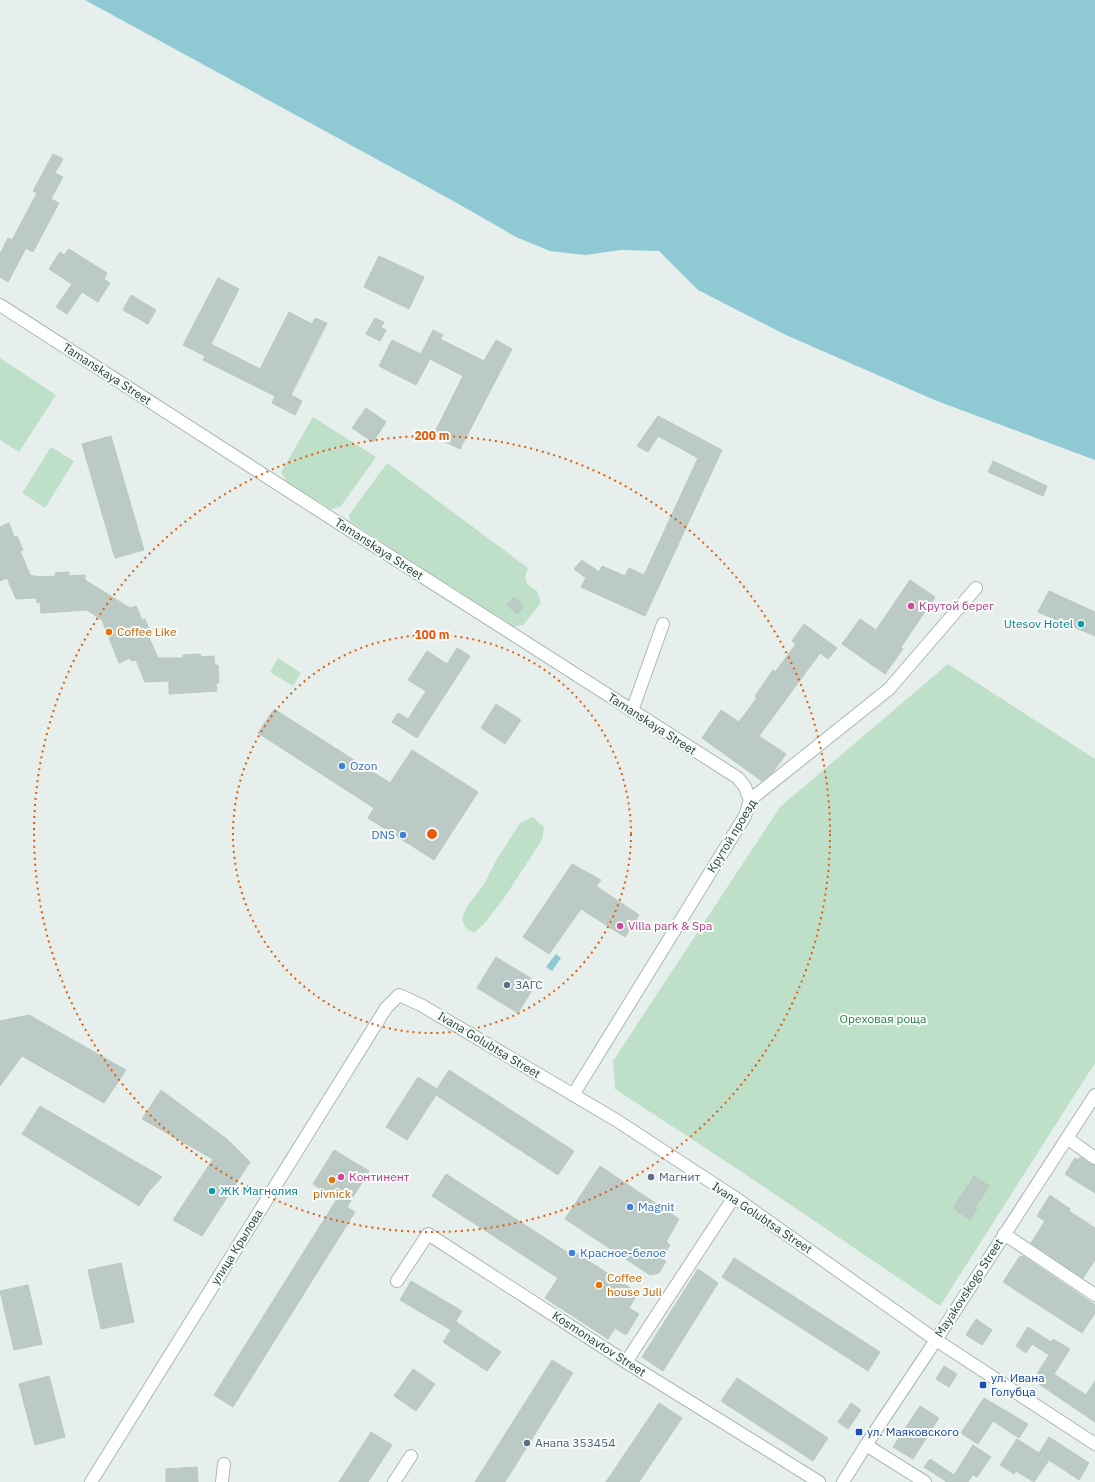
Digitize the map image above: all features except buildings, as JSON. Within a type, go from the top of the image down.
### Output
[{"type":"street","name":"Tamanskaya Street","points":[[0,305],[738,778],[745,788],[750,800]]},
{"type":"street","name":"Крутой проезд","points":[[573,1095],[745,816],[750,800],[889,689],[976,588]]},
{"type":"street","points":[[632,711],[663,624]]},
{"type":"street","name":"Ivana Golubtsa Street","points":[[400,994],[616,1120],[734,1197],[936,1340],[1095,1444]]},
{"type":"street","name":"улица Крылова","points":[[91,1482],[386,1008],[400,994]]},
{"type":"street","name":"Mayakovskogo Street","points":[[843,1482],[1095,1095]]},
{"type":"street","points":[[1066,1138],[1095,1158]]},
{"type":"street","points":[[626,1362],[734,1197]]},
{"type":"street","name":"Kosmonavtov Street","points":[[397,1281],[428,1234],[626,1362],[819,1482]]},
{"type":"street","points":[[1004,1234],[1095,1295]]},
{"type":"street","points":[[866,1445],[925,1482]]},
{"type":"street","points":[[394,1482],[411,1456]]},
{"type":"street","points":[[222,1482],[224,1464]]},
{"type":"green space","points":[[0,358],[56,395],[19,452],[0,440]]},
{"type":"green space","points":[[313,417],[376,457],[341,506],[331,509],[288,483],[281,472]]},
{"type":"green space","points":[[51,447],[74,461],[45,508],[22,493]]},
{"type":"green space","points":[[387,463],[528,568],[525,576],[527,584],[537,591],[541,603],[523,625],[512,627],[350,521],[349,515]]},
{"type":"green space","points":[[278,658],[301,673],[293,686],[270,672]]},
{"type":"green space","name":"Ореховая роща","points":[[948,664],[1095,759],[1095,1063],[940,1306],[742,1172],[615,1089],[613,1061],[780,807]]},
{"type":"green space","points":[[533,817],[544,827],[542,840],[504,898],[484,924],[474,933],[466,928],[462,920],[466,908],[484,884],[497,859],[520,823]]},
{"type":"water","points":[[85,0],[1095,0],[1095,460],[937,401],[786,335],[698,290],[659,251],[621,250],[585,255],[550,251],[516,237],[457,203]]},
{"type":"water","points":[[556,954],[561,958],[552,971],[546,967]]},
{"type":"place","name":"Крутой берег","points":[[911,606]]},
{"type":"place","name":"Utesov Hotel","points":[[1081,624]]},
{"type":"place","name":"Coffee Like","points":[[109,632]]},
{"type":"place","name":"Ozon","points":[[342,766]]},
{"type":"place","name":"DNS","points":[[403,835]]},
{"type":"place","name":"Villa park & Spa","points":[[620,926]]},
{"type":"place","name":"ЗАГС","points":[[507,985]]},
{"type":"place","name":"Континент","points":[[341,1177]]},
{"type":"place","name":"Магнит","points":[[651,1177]]},
{"type":"place","name":"pivnick","points":[[332,1180]]},
{"type":"place","name":"ЖК Магнолия","points":[[212,1191]]},
{"type":"place","name":"Magnit","points":[[630,1207]]},
{"type":"place","name":"Красное-белое","points":[[572,1253]]},
{"type":"place","name":"Coffee house Juli","points":[[599,1285]]},
{"type":"place","name":"ул. Ивана Голубца","points":[[983,1385]]},
{"type":"place","name":"ул. Маяковского","points":[[859,1432]]},
{"type":"place","name":"Анапа 353454","points":[[527,1443]]}]
